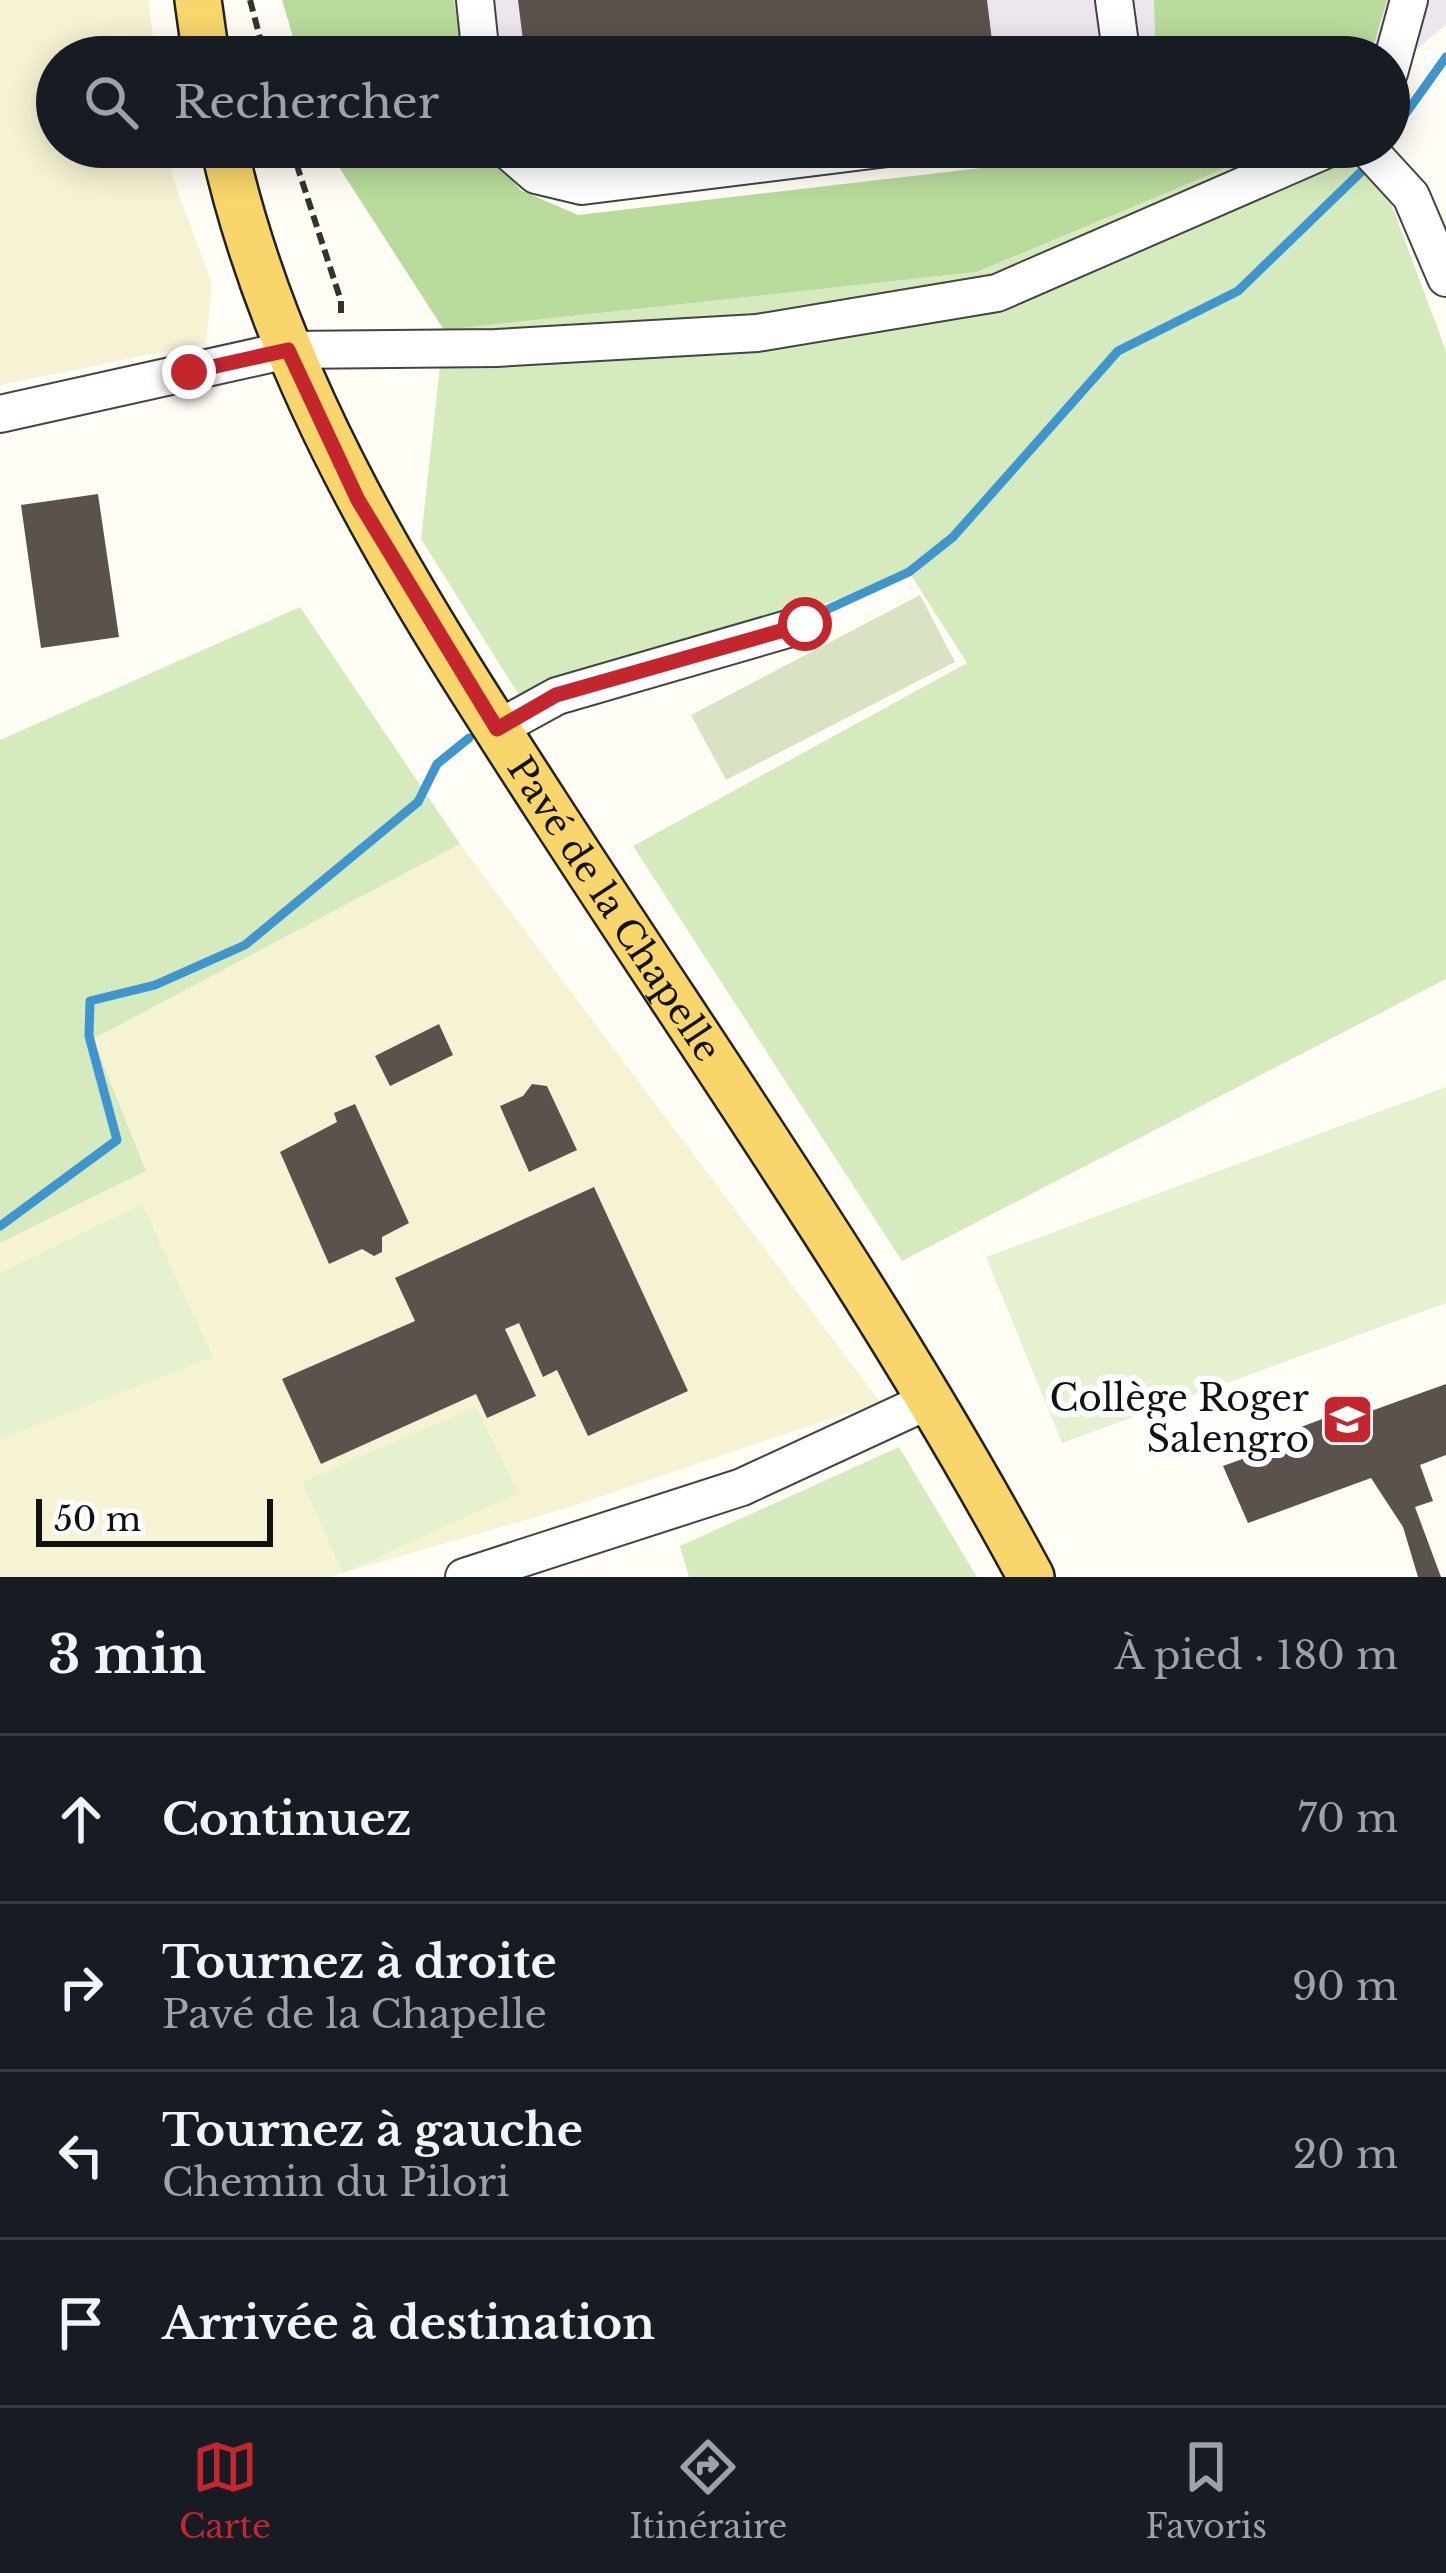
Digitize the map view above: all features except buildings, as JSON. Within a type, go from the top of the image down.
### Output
[{"type":"main road","points":[[198,0],[203,36]]},
{"type":"main road","name":"Pavé de la Chapelle","points":[[229,168],[244,227],[288,350],[358,500],[497,729],[932,1399],[1031,1577]]},
{"type":"street","points":[[475,0],[479,36]]},
{"type":"street","points":[[1114,0],[1119,36]]},
{"type":"street","points":[[1399,36],[1409,0]]},
{"type":"street","points":[[528,168],[536,175],[582,186],[727,168]]},
{"type":"street","points":[[0,414],[288,350],[757,333],[997,292],[1283,168]]},
{"type":"street","points":[[1387,168],[1412,196],[1446,278]]},
{"type":"street","points":[[497,729],[556,695],[805,624]]},
{"type":"street","points":[[464,1577],[742,1487],[932,1399]]},
{"type":"path","points":[[250,0],[259,36]]},
{"type":"path","points":[[298,168],[341,301],[340,350]]},
{"type":"shaded area","points":[[0,0],[148,0],[153,36],[36,36],[36,168],[172,168],[212,284],[206,343],[0,385]]},
{"type":"shaded area","points":[[320,0],[1446,0],[1446,25],[1410,55],[1410,36],[323,36]]},
{"type":"shaded area","points":[[460,844],[880,1402],[570,1507],[329,1577],[0,1577],[0,1243],[146,1171],[93,1039]]},
{"type":"green space","points":[[282,0],[454,0],[460,36],[293,36]]},
{"type":"green space","points":[[1154,0],[1387,0],[1376,36],[1155,34]]},
{"type":"green space","points":[[340,168],[503,168],[520,190],[578,215],[981,168],[1226,168],[977,272],[444,330]]},
{"type":"green space","points":[[1226,168],[1362,168],[1388,195],[1446,351],[1446,979],[902,1261],[633,846],[967,663],[911,575],[524,703],[421,539],[444,330],[977,272]]},
{"type":"green space","points":[[920,595],[955,662],[726,780],[691,715]]},
{"type":"green space","points":[[300,607],[460,844],[93,1039],[146,1171],[0,1243],[0,740]]},
{"type":"green space","points":[[1446,1087],[1446,1303],[1062,1443],[986,1257]]},
{"type":"green space","points":[[142,1204],[213,1357],[0,1439],[0,1273]]},
{"type":"green space","points":[[476,1407],[518,1493],[343,1573],[302,1482]]},
{"type":"green space","points":[[899,1447],[977,1577],[689,1577],[680,1546]]},
{"type":"waterway","points":[[1410,108],[1446,57]]},
{"type":"waterway","points":[[813,616],[909,572],[953,537],[1118,351],[1238,291],[1363,170]]},
{"type":"waterway","points":[[0,1226],[117,1140],[89,1036],[90,1001],[155,985],[245,945],[418,802],[437,764],[469,738]]},
{"type":"place","name":"Collège Roger Salengro","points":[[1348,1419]]},
{"type":"route","points":[[189,372],[288,350],[358,500],[497,729],[556,695],[805,624]]}]
